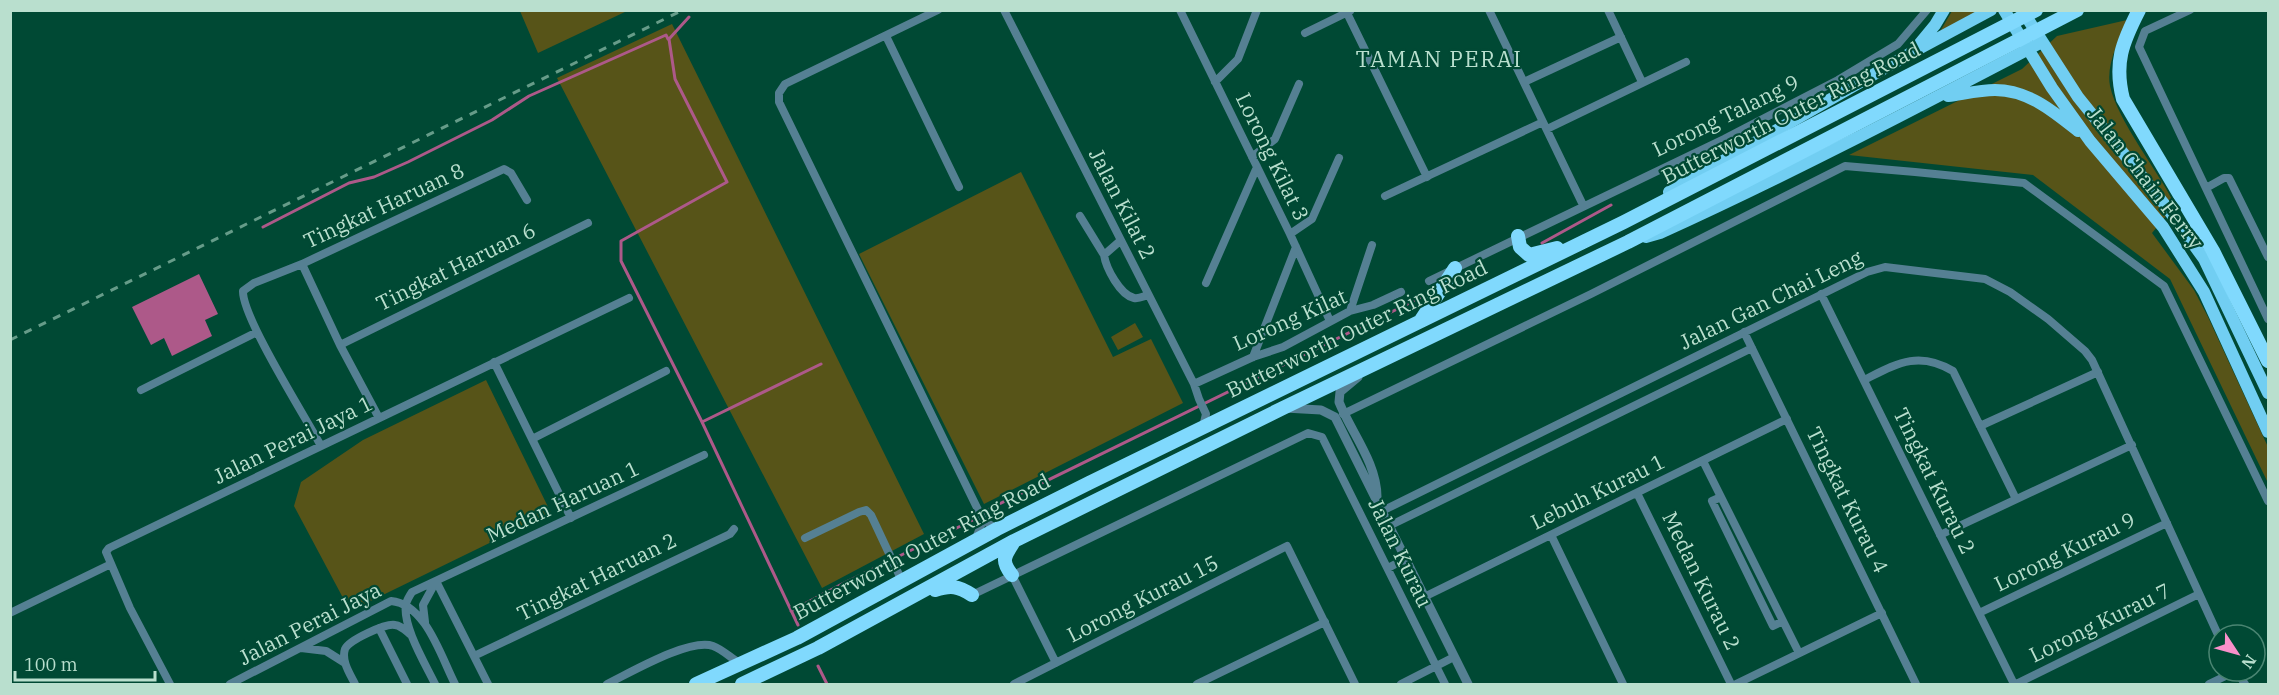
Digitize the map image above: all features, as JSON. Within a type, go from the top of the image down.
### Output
[{"type":"highway","points":[[1911,54],[1935,25],[1944,10]]},
{"type":"highway","points":[[1624,222],[1646,205],[1991,10]]},
{"type":"highway","name":"Jalan Chain Ferry","points":[[2004,10],[2052,88],[2090,141],[2163,226],[2193,273],[2204,292],[2268,432]]},
{"type":"highway","name":"Jalan Chain Ferry","points":[[2022,10],[2078,97],[2165,205],[2204,259],[2268,393]]},
{"type":"highway","name":"Butterworth Outer Ring Road","points":[[696,684],[797,638],[1204,416],[1220,419],[1624,222],[2036,10]]},
{"type":"highway","name":"Butterworth Outer Ring Road","points":[[742,684],[818,648],[1014,541],[1282,408],[1628,242],[2077,10]]},
{"type":"highway","points":[[2139,10],[2125,39],[2119,60],[2119,83],[2123,99],[2213,251],[2268,361]]},
{"type":"highway","points":[[1628,242],[1660,233],[1747,193],[2043,42]]},
{"type":"highway","points":[[1939,97],[1996,90],[2023,95],[2040,102],[2090,141]]},
{"type":"highway","points":[[1518,236],[1520,247],[1529,255],[1583,242]]},
{"type":"highway","points":[[1419,321],[1455,268]]},
{"type":"highway","points":[[1012,575],[1006,567],[1005,560],[1014,541]]},
{"type":"highway","points":[[900,603],[950,586],[959,586],[972,595]]},
{"type":"street","points":[[938,10],[785,84],[778,93],[779,102],[983,518],[997,529]]},
{"type":"street","name":"Jalan Kilat 2","points":[[1004,10],[1194,384],[1204,416]]},
{"type":"street","points":[[1215,82],[1232,68],[1238,59],[1257,10]]},
{"type":"street","points":[[1489,10],[1583,205]]},
{"type":"street","points":[[1608,10],[1642,82]]},
{"type":"street","name":"Lorong Talang 9","points":[[1429,280],[1724,139],[1869,63],[1898,44],[1928,10]]},
{"type":"street","name":"Jalan Chain Ferry","points":[[2190,10],[2145,31],[2139,47],[2268,319]]},
{"type":"street","name":"Lorong Kilat 3","points":[[1182,12],[1330,321]]},
{"type":"street","points":[[1305,33],[1349,12],[1427,177]]},
{"type":"street","points":[[886,36],[959,187]]},
{"type":"street","points":[[1524,82],[1621,37]]},
{"type":"street","points":[[1385,196],[1686,62]]},
{"type":"street","points":[[1252,157],[1275,138],[1299,84]]},
{"type":"street","points":[[1290,234],[1312,219],[1339,158]]},
{"type":"street","points":[[1374,365],[1340,392],[1339,402],[1343,414],[1581,299],[1845,166],[2024,183],[2164,286],[2268,501]]},
{"type":"street","points":[[1206,283],[1257,167]]},
{"type":"street","name":"Tingkat Haruan 8","points":[[257,332],[243,299],[243,291],[254,283],[302,264],[504,170],[511,173],[528,200]]},
{"type":"street","points":[[2206,188],[2224,178],[2229,178],[2268,257]]},
{"type":"street","points":[[1080,216],[1124,291],[1134,298],[1148,295]]},
{"type":"street","name":"Tingkat Haruan 6","points":[[340,345],[588,223]]},
{"type":"street","points":[[1104,255],[1120,241]]},
{"type":"street","points":[[1350,311],[1372,245]]},
{"type":"street","points":[[1253,357],[1296,247]]},
{"type":"street","points":[[302,264],[340,345],[379,418]]},
{"type":"street","name":"Jalan Gan Chai Leng","points":[[1382,511],[1867,272],[1885,267],[1985,279],[2010,292],[2048,319],[2085,351],[2098,372],[2212,623]]},
{"type":"street","name":"Lorong Kilat","points":[[1194,384],[1253,357],[1283,347],[1350,311],[1373,305],[1401,292]]},
{"type":"street","name":"Tingkat Kurau 2","points":[[1821,294],[2015,684]]},
{"type":"street","name":"Jalan Perai Jaya 1","points":[[111,564],[106,552],[109,548],[629,298]]},
{"type":"street","points":[[141,390],[257,332],[321,446]]},
{"type":"street","name":"Tingkat Kurau 4","points":[[1744,332],[1916,684]]},
{"type":"street","name":"Jalan Gan Chai Leng","points":[[1389,526],[1752,348]]},
{"type":"street","points":[[1864,380],[1901,362],[1922,360],[1941,364],[1953,371],[2016,499]]},
{"type":"street","points":[[494,362],[571,518]]},
{"type":"street","points":[[532,439],[666,371]]},
{"type":"street","points":[[1980,426],[2098,372]]},
{"type":"street","name":"Jalan Kurau","points":[[1282,408],[1321,410],[1335,417],[1468,684]]},
{"type":"street","name":"Jalan Kurau","points":[[1343,414],[1368,460],[1377,486],[1377,499]]},
{"type":"street","name":"Lebuh Kurau 1","points":[[1424,597],[1787,419]]},
{"type":"street","name":"Jalan Kurau","points":[[1012,575],[1308,433],[1322,437],[1445,684]]},
{"type":"street","points":[[1940,535],[2132,445]]},
{"type":"street","name":"Medan Haruan 1","points":[[391,601],[704,455]]},
{"type":"street","points":[[1704,461],[1799,653]]},
{"type":"street","name":"Medan Kurau 2","points":[[1637,492],[1731,684]]},
{"type":"street","points":[[805,538],[866,510],[871,514],[902,581]]},
{"type":"street","points":[[975,541],[983,518]]},
{"type":"street","name":"Lorong Kurau 9","points":[[1979,613],[2167,523]]},
{"type":"street","name":"Tingkat Haruan 2","points":[[474,656],[730,534],[734,529]]},
{"type":"street","points":[[1551,535],[1623,684]]},
{"type":"street","name":"Lorong Kurau 15","points":[[1014,684],[1287,546],[1325,622]]},
{"type":"street","points":[[1388,568],[1405,559]]},
{"type":"street","points":[[12,610],[111,564],[130,608],[170,684]]},
{"type":"street","points":[[972,595],[1012,575],[1056,663]]},
{"type":"street","points":[[425,623],[423,605],[436,581]]},
{"type":"street","points":[[436,581],[488,684]]},
{"type":"street","points":[[412,592],[406,604],[406,616],[412,636],[435,684]]},
{"type":"street","name":"Lorong Kurau 7","points":[[2015,684],[2199,594]]},
{"type":"street","name":"Jalan Perai Jaya","points":[[230,684],[391,601],[406,604]]},
{"type":"street","points":[[406,604],[414,609],[425,623],[455,684]]},
{"type":"street","points":[[1736,684],[1882,613]]},
{"type":"street","points":[[1197,684],[1325,622],[1355,684]]},
{"type":"street","points":[[355,684],[345,663],[346,646],[379,628],[394,624],[401,626],[412,636]]},
{"type":"street","points":[[379,628],[407,684]]},
{"type":"street","points":[[607,684],[682,649],[697,645],[713,646],[741,664]]},
{"type":"street","points":[[300,647],[326,651],[345,663]]},
{"type":"street","points":[[1401,684],[1454,657]]},
{"type":"shaded area","points":[[520,11],[627,11],[538,53]]},
{"type":"shaded area","points":[[1952,11],[1986,11],[1938,35]]},
{"type":"shaded area","points":[[2127,20],[2112,61],[2110,86],[2121,115],[2175,205],[2152,233],[2194,290],[2208,317],[2268,447],[2268,483],[2170,279],[2033,175],[1849,155],[2022,69],[2057,36]]},
{"type":"shaded area","points":[[672,24],[924,534],[822,588],[557,78]]},
{"type":"shaded area","points":[[1021,172],[1113,357],[1151,339],[1183,403],[984,504],[859,254]]},
{"type":"shaded area","points":[[199,274],[218,314],[205,320],[212,336],[172,356],[164,338],[151,345],[132,307]]},
{"type":"shaded area","points":[[1135,323],[1143,337],[1118,350],[1111,337]]},
{"type":"shaded area","points":[[486,380],[551,513],[350,611],[294,506],[301,482],[363,440]]},
{"type":"waterway","points":[[689,17],[669,39],[675,79],[727,182],[621,241],[621,261],[702,422],[798,625]]},
{"type":"waterway","points":[[263,227],[349,183],[374,177],[408,162],[492,120],[529,96],[666,35],[668,39]]},
{"type":"waterway","points":[[1542,243],[1611,205]]},
{"type":"waterway","points":[[791,611],[975,519],[991,508],[1426,295]]},
{"type":"waterway","points":[[702,422],[821,364]]},
{"type":"waterway","points":[[818,666],[827,684]]},
{"type":"railway","points":[[10,340],[683,10]]},
{"type":"district","name":"TAMAN PERAI","points":[[1439,59]]}]
